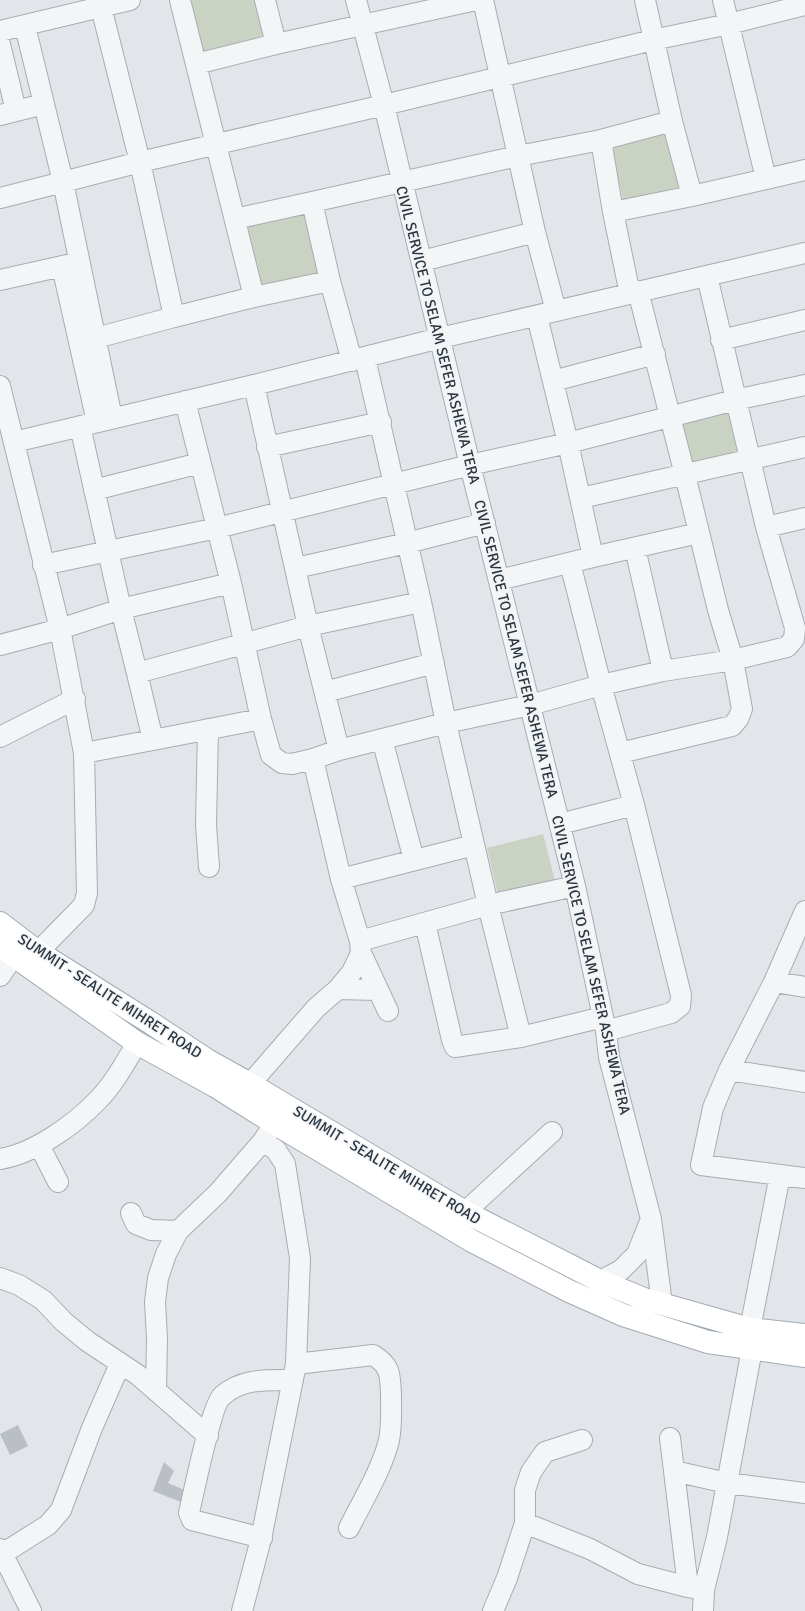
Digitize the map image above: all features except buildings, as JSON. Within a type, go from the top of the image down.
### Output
[{"type":"main road","name":"SUMMIT - SEALITE MIHRET ROAD","points":[[0,923],[38,952],[151,1023],[202,1068],[250,1084],[464,1212],[600,1281],[751,1339],[805,1335]]},
{"type":"main road","points":[[7,952],[137,1043],[202,1068],[215,1086],[269,1132],[472,1241],[570,1291],[643,1322],[708,1342],[751,1339],[805,1356]]},
{"type":"street","points":[[0,31],[130,0]]},
{"type":"street","points":[[180,0],[254,297]]},
{"type":"street","points":[[265,0],[276,44]]},
{"type":"street","name":"CIVIL SERVICE TO SELAM SEFER ASHEWA TERA","points":[[356,0],[384,105],[401,182],[422,261],[470,464],[575,886],[605,1024],[609,1058],[651,1219],[662,1304]]},
{"type":"street","points":[[196,64],[362,24],[476,0]]},
{"type":"street","points":[[483,0],[535,232],[546,313],[553,381],[581,498],[593,557]]},
{"type":"street","points":[[645,0],[672,121],[692,196]]},
{"type":"street","points":[[723,0],[766,179]]},
{"type":"street","points":[[0,198],[140,162],[805,5]]},
{"type":"street","points":[[102,7],[140,162],[174,317]]},
{"type":"street","points":[[25,26],[63,182],[71,264],[96,422]]},
{"type":"street","points":[[0,44],[8,113],[44,104]]},
{"type":"street","points":[[235,219],[518,156],[601,140],[672,121]]},
{"type":"street","points":[[601,140],[613,212],[634,293],[655,354],[718,610],[733,660],[742,709],[738,719],[732,726],[620,753]]},
{"type":"street","points":[[613,212],[692,196],[805,170]]},
{"type":"street","points":[[312,202],[330,280],[381,422],[446,723],[488,905],[521,1038]]},
{"type":"street","points":[[422,261],[535,232]]},
{"type":"street","points":[[14,442],[254,385],[440,338],[805,253]]},
{"type":"street","points":[[0,280],[71,264]]},
{"type":"street","points":[[71,264],[96,338],[94,490],[120,609],[138,673],[153,740]]},
{"type":"street","points":[[185,401],[245,643],[260,720],[271,755],[282,763],[292,764],[313,759],[339,750],[446,723],[530,705],[601,685],[664,671],[733,660],[787,647],[794,639],[795,628],[766,527],[707,276]]},
{"type":"street","points":[[96,338],[254,297],[330,280]]},
{"type":"street","points":[[721,340],[805,320]]},
{"type":"street","points":[[553,381],[655,354]]},
{"type":"street","points":[[254,385],[308,626],[339,750]]},
{"type":"street","points":[[43,565],[216,528],[470,464],[568,443],[735,400],[805,385]]},
{"type":"street","points":[[0,386],[60,629],[75,699],[84,753],[87,893],[84,905],[38,952]]},
{"type":"street","points":[[267,447],[381,422]]},
{"type":"street","points":[[581,498],[805,447]]},
{"type":"street","points":[[94,490],[200,463]]},
{"type":"street","points":[[766,527],[805,518]]},
{"type":"street","points":[[296,568],[407,543],[485,523]]},
{"type":"street","points":[[499,580],[593,557],[699,534]]},
{"type":"street","points":[[634,548],[664,671]]},
{"type":"street","points":[[425,923],[452,1040],[455,1047],[521,1038],[671,1013],[680,1006],[681,994],[634,805],[601,685],[570,563]]},
{"type":"street","points":[[0,645],[60,629],[120,609],[230,583]]},
{"type":"street","points":[[138,673],[308,626],[421,602]]},
{"type":"street","points":[[325,692],[434,663]]},
{"type":"street","points":[[0,737],[75,699]]},
{"type":"street","points":[[84,753],[260,720]]},
{"type":"street","points":[[208,729],[206,825],[209,866]]},
{"type":"street","points":[[382,739],[414,860]]},
{"type":"street","points":[[313,759],[341,879],[361,947],[377,990],[388,1011]]},
{"type":"street","points":[[560,824],[634,805]]},
{"type":"street","points":[[341,879],[474,845]]},
{"type":"street","points":[[250,1084],[316,1008],[338,990],[352,972],[361,947],[425,923],[488,905],[575,886]]},
{"type":"street","points":[[805,911],[774,982],[729,1070],[713,1108],[701,1165],[805,1178]]},
{"type":"street","points":[[0,976],[7,952]]},
{"type":"street","points":[[774,982],[805,987]]},
{"type":"street","points":[[338,990],[377,990]]},
{"type":"street","points":[[0,1159],[25,1153],[73,1122],[97,1101],[116,1078],[137,1043]]},
{"type":"street","points":[[729,1070],[805,1082]]},
{"type":"street","points":[[156,1391],[157,1338],[155,1302],[158,1278],[166,1254],[178,1231],[218,1193],[269,1132],[276,1151],[285,1164],[300,1258],[294,1372],[262,1538],[242,1611]]},
{"type":"street","points":[[464,1212],[552,1132]]},
{"type":"street","points":[[39,1145],[58,1182]]},
{"type":"street","points":[[696,1589],[717,1536],[780,1176]]},
{"type":"street","points":[[131,1213],[136,1224],[151,1230],[178,1231]]},
{"type":"street","points":[[600,1281],[621,1270],[637,1254],[651,1219]]},
{"type":"street","points":[[0,1278],[19,1285],[44,1300],[64,1322],[86,1341],[138,1376],[208,1436]]},
{"type":"street","points":[[262,1538],[192,1520],[189,1513],[213,1413],[221,1396],[238,1386],[257,1380],[373,1355],[384,1361],[390,1375],[392,1416],[389,1440],[383,1457],[349,1528]]},
{"type":"street","points":[[31,1611],[1,1552],[48,1525],[62,1510],[92,1428],[120,1364]]},
{"type":"street","points":[[670,1438],[674,1471],[696,1589],[702,1611]]},
{"type":"street","points":[[493,1611],[507,1578],[525,1523],[525,1490],[531,1472],[545,1452],[582,1440]]},
{"type":"street","points":[[674,1471],[727,1482],[805,1493]]},
{"type":"street","points":[[525,1523],[590,1549],[638,1574],[696,1589]]},
{"type":"green space","points":[[191,0],[257,0],[266,39],[203,54]]},
{"type":"green space","points":[[669,129],[685,192],[626,210],[609,145]]},
{"type":"green space","points":[[316,204],[333,275],[260,290],[242,220]]},
{"type":"green space","points":[[733,403],[747,456],[691,469],[681,418]]},
{"type":"green space","points":[[543,834],[556,885],[499,899],[487,848]]}]
